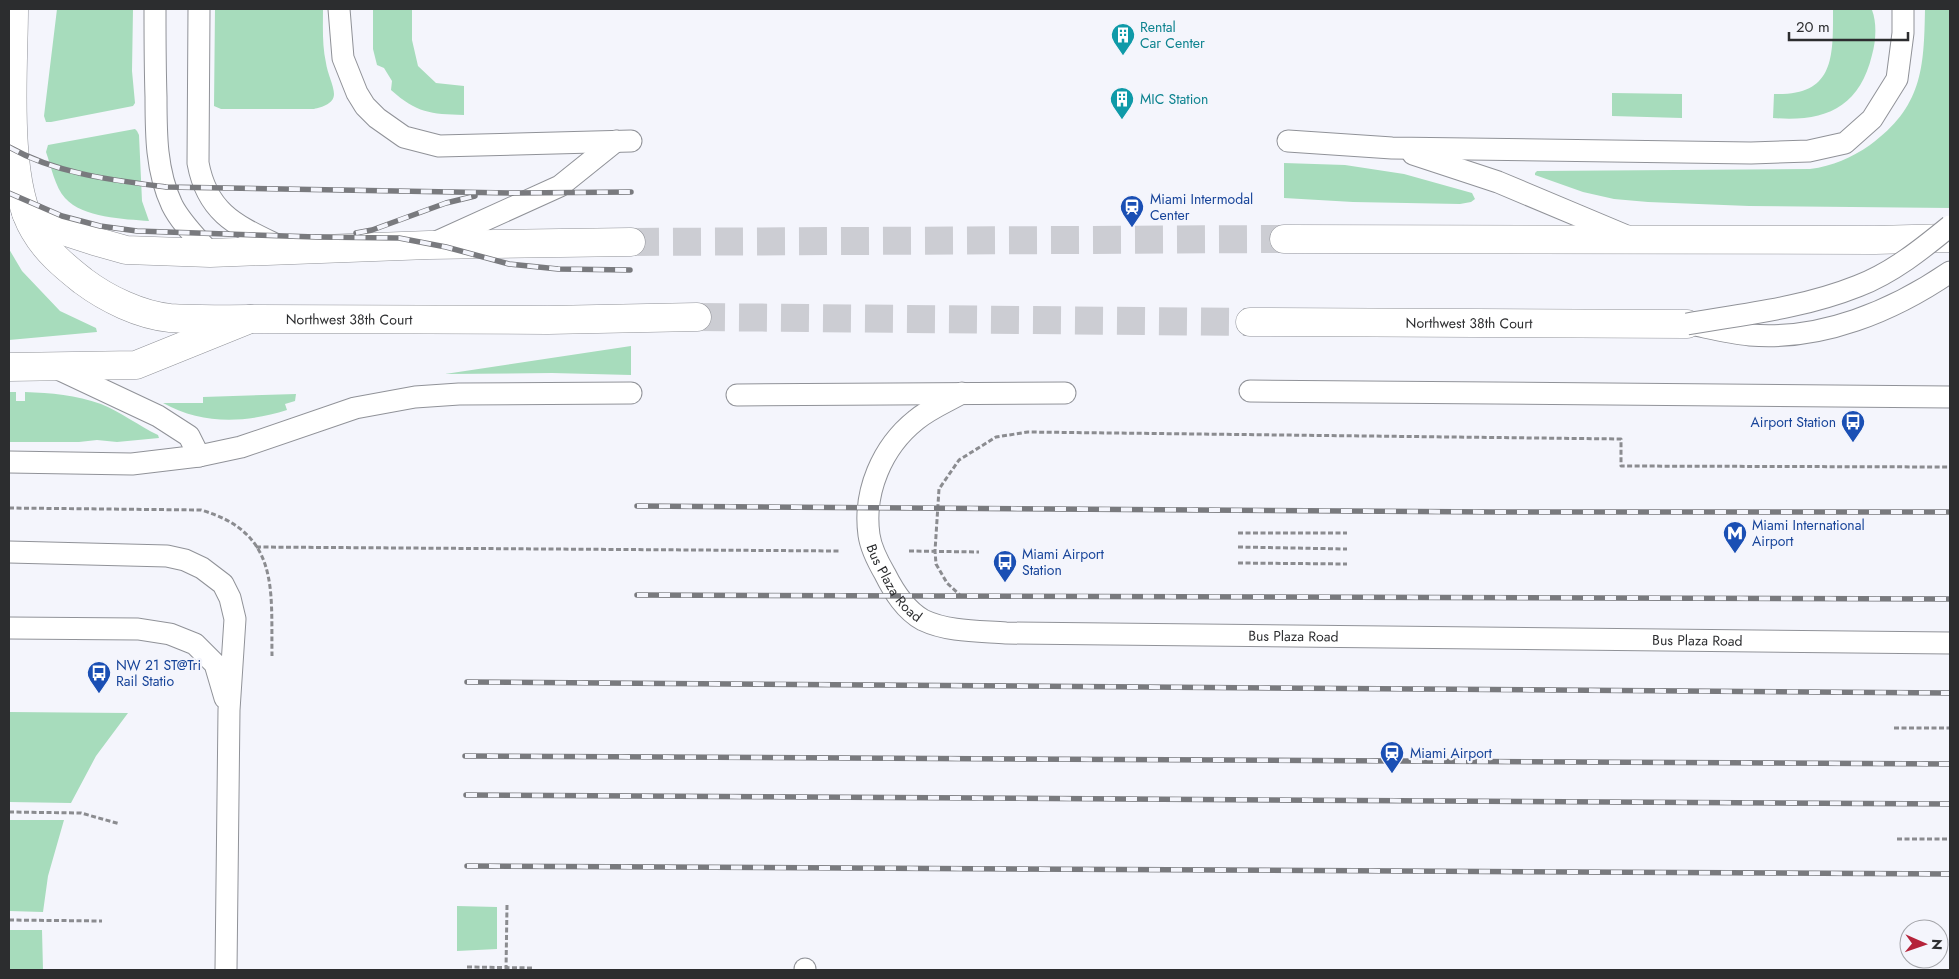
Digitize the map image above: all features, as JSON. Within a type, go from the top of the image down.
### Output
[{"type":"main road","points":[[20,9],[14,22],[14,141],[21,196],[26,214],[46,247],[61,264],[103,294],[138,309],[169,318],[250,319]]},
{"type":"main road","points":[[26,214],[57,229],[126,250],[210,253],[429,245],[631,242]]},
{"type":"main road","points":[[1284,239],[1875,240],[1950,238]]},
{"type":"main road","name":"Northwest 38th Court","points":[[9,367],[136,365],[250,319],[548,320],[697,317]]},
{"type":"main road","name":"Northwest 38th Court","points":[[1250,322],[1687,324]]},
{"type":"lane","points":[[155,9],[158,159],[166,191],[180,218],[210,253]]},
{"type":"lane","points":[[199,9],[198,163],[201,178],[207,193],[223,215],[244,229],[286,249]]},
{"type":"lane","points":[[339,9],[343,58],[356,93],[377,118],[404,137],[439,146],[623,141],[560,186],[429,245]]},
{"type":"lane","points":[[1288,141],[1392,148],[1751,153],[1809,151],[1845,143],[1872,120],[1897,79],[1903,33],[1903,9]]},
{"type":"lane","points":[[1392,148],[1498,182],[1634,239]]},
{"type":"lane","points":[[1687,324],[1806,304],[1859,286],[1906,260],[1950,226]]},
{"type":"lane","points":[[1687,324],[1749,335],[1797,334],[1832,327],[1901,302],[1950,272]]},
{"type":"lane","points":[[54,367],[158,416],[189,436],[199,456]]},
{"type":"lane","points":[[1250,391],[1950,397]]},
{"type":"lane","points":[[9,462],[124,464],[199,456],[240,446],[355,408],[415,398],[460,394],[631,393]]},
{"type":"lane","name":"Bus Plaza Road","points":[[962,393],[926,412],[914,421],[884,456],[875,475],[868,521],[869,537],[877,559],[890,584],[906,608],[924,620],[952,628],[1006,633],[1950,644]]},
{"type":"lane","points":[[738,395],[1065,394]]},
{"type":"lane","points":[[9,552],[166,556],[185,560],[202,568],[223,584],[230,598],[234,619],[229,710],[226,970]]},
{"type":"lane","points":[[9,628],[138,629],[170,634],[195,644],[215,664],[229,710]]},
{"type":"path","points":[[966,601],[947,584],[936,564],[935,551],[940,489],[959,460],[996,437],[1028,432],[1621,439],[1621,466],[1950,467]]},
{"type":"path","points":[[1238,533],[1347,533]]},
{"type":"path","points":[[256,547],[844,551]]},
{"type":"path","points":[[1238,547],[1347,549]]},
{"type":"path","points":[[906,551],[978,552]]},
{"type":"path","points":[[1238,563],[1347,564]]},
{"type":"path","points":[[1894,728],[1950,728]]},
{"type":"path","points":[[9,812],[81,813],[120,824]]},
{"type":"path","points":[[1897,839],[1950,839]]},
{"type":"path","points":[[506,905],[506,969]]},
{"type":"path","points":[[9,920],[102,921]]},
{"type":"path","points":[[467,967],[533,968]]},
{"type":"green space","points":[[57,9],[133,9],[132,71],[135,103],[133,106],[46,122],[44,116]]},
{"type":"green space","points":[[215,9],[323,9],[324,49],[334,91],[332,100],[314,109],[221,109],[214,106]]},
{"type":"green space","points":[[373,9],[412,9],[412,40],[418,66],[436,83],[464,86],[464,115],[424,111],[400,98],[391,90],[392,81],[384,68],[377,65],[373,49]]},
{"type":"green space","points":[[1833,9],[1872,10],[1874,15],[1875,32],[1872,55],[1866,73],[1858,88],[1848,100],[1837,108],[1823,114],[1791,119],[1773,118],[1774,94],[1794,93],[1809,88],[1819,81],[1826,70],[1832,43]]},
{"type":"green space","points":[[1925,9],[1950,9],[1950,208],[1749,206],[1648,202],[1614,199],[1583,192],[1535,175],[1537,171],[1810,169],[1842,161],[1870,145],[1887,131],[1910,101],[1917,85],[1921,68]]},
{"type":"green space","points":[[1612,93],[1682,94],[1682,118],[1612,116]]},
{"type":"green space","points":[[135,129],[139,135],[142,201],[149,221],[93,214],[73,205],[65,198],[59,188],[46,152],[48,145]]},
{"type":"green space","points":[[1284,163],[1345,165],[1404,174],[1472,193],[1475,199],[1471,202],[1460,204],[1353,202],[1284,198]]},
{"type":"green space","points":[[9,249],[22,271],[60,311],[96,328],[97,332],[9,340]]},
{"type":"green space","points":[[631,346],[631,375],[552,373],[445,374]]},
{"type":"green space","points":[[9,392],[16,392],[16,401],[25,401],[25,392],[63,395],[92,401],[116,411],[158,435],[159,438],[117,442],[97,440],[79,442],[9,442]]},
{"type":"green space","points":[[296,394],[295,401],[285,404],[287,410],[240,419],[224,420],[193,415],[163,403],[203,403],[203,397]]},
{"type":"green space","points":[[9,712],[128,713],[96,756],[71,803],[9,802]]},
{"type":"green space","points":[[9,820],[64,820],[48,876],[43,912],[9,911]]},
{"type":"green space","points":[[457,906],[497,907],[497,949],[457,951]]},
{"type":"green space","points":[[9,930],[42,930],[43,970],[9,970]]},
{"type":"tunnel","points":[[631,242],[1284,239]]},
{"type":"tunnel","points":[[697,317],[1250,322]]},
{"type":"railway","points":[[9,147],[46,164],[66,170],[166,187],[515,193],[631,192]]},
{"type":"railway","points":[[9,193],[62,216],[100,226],[137,231],[399,238],[446,247],[509,264],[558,269],[630,270]]},
{"type":"railway","points":[[356,233],[372,230],[446,203],[475,196]]},
{"type":"railway","points":[[637,506],[1492,512],[1950,512]]},
{"type":"railway","points":[[637,595],[1950,599]]},
{"type":"railway","points":[[467,682],[1950,693]]},
{"type":"railway","points":[[465,756],[1950,764]]},
{"type":"railway","points":[[466,795],[1950,804]]},
{"type":"railway","points":[[467,866],[1950,874]]},
{"type":"place","name":"Rental Car Center","points":[[1123,56]]},
{"type":"place","name":"MIC Station","points":[[1122,120]]},
{"type":"place","name":"Miami Intermodal Center","points":[[1132,228]]},
{"type":"place","name":"Airport Station","points":[[1853,443]]},
{"type":"place","name":"Miami International Airport","points":[[1735,554]]},
{"type":"place","name":"Miami Airport Station","points":[[1005,583]]},
{"type":"place","name":"NW 21 ST@Tri Rail Statio","points":[[99,694]]},
{"type":"place","name":"Miami Airport","points":[[1392,774]]}]
